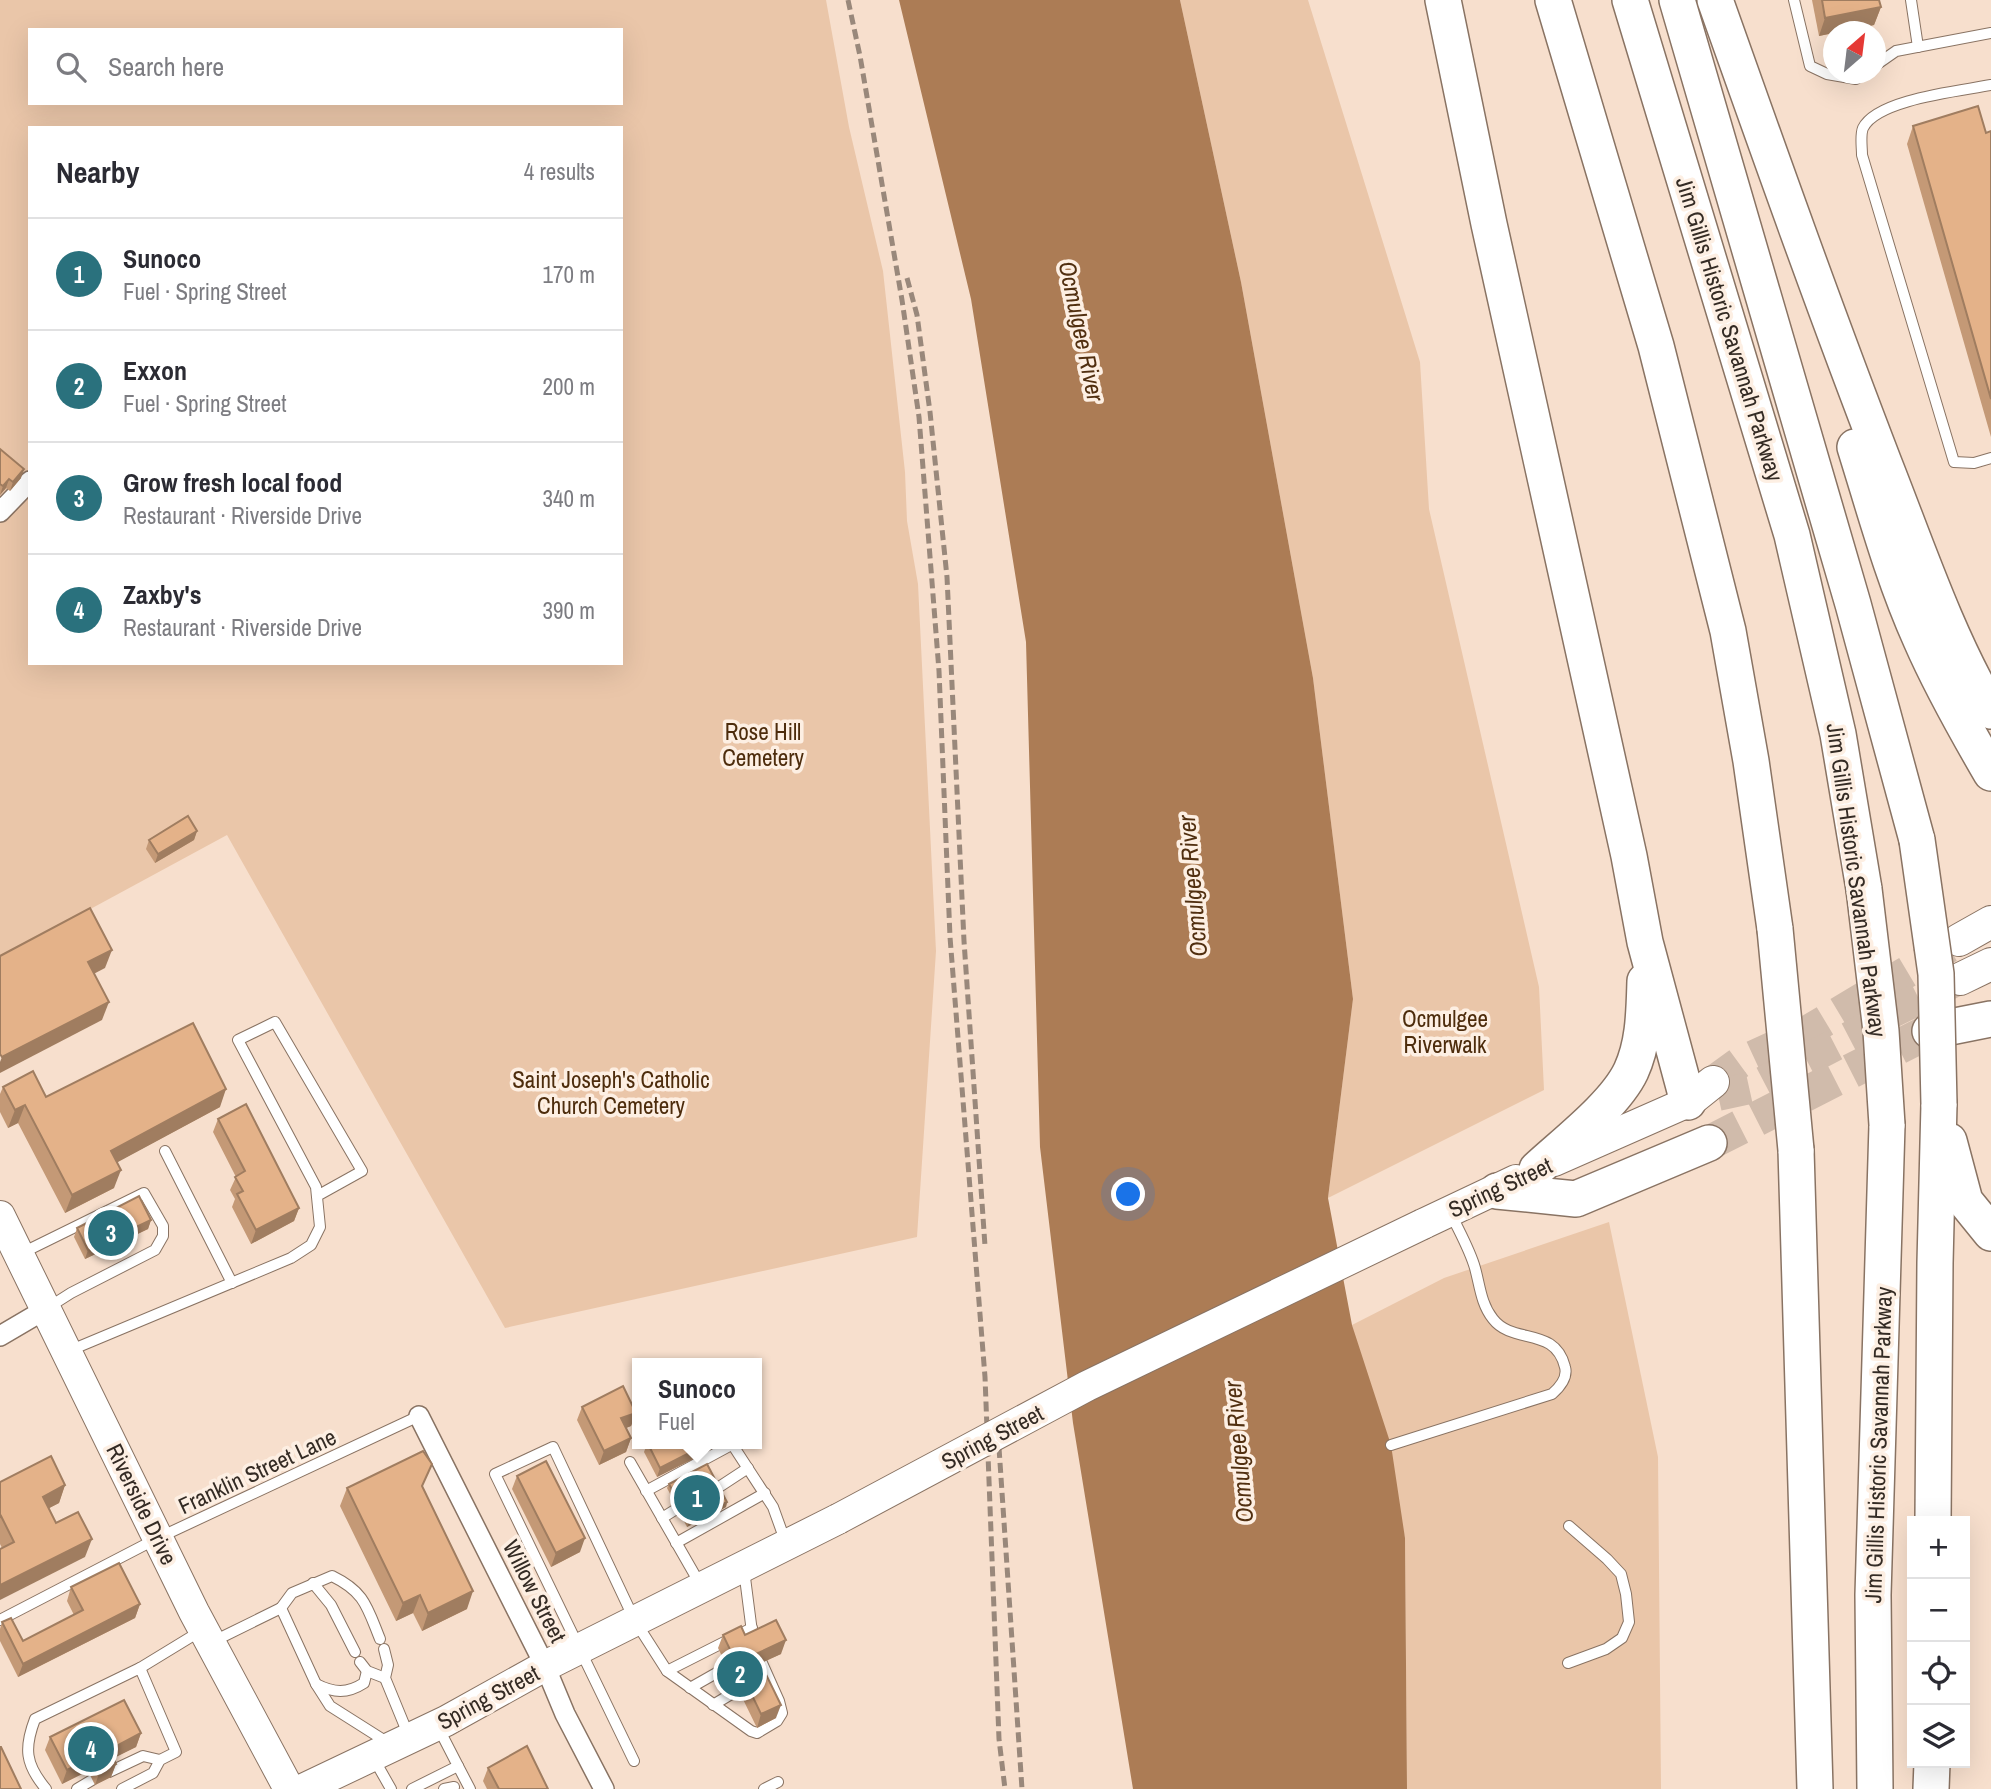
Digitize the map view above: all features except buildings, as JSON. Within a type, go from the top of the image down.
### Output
[{"type":"highway","points":[[1443,0],[1492,237],[1629,856],[1645,943],[1644,1021],[1630,1074],[1615,1095],[1537,1169]]},
{"type":"highway","points":[[1553,0],[1656,346],[1728,631],[1751,761],[1775,929],[1796,1150],[1815,1789]]},
{"type":"highway","name":"Jim Gillis Historic Savannah Parkway","points":[[1630,0],[1792,535],[1838,734],[1864,889],[1881,1031],[1887,1125],[1872,1595],[1875,1789]]},
{"type":"highway","points":[[1677,0],[1853,604],[1917,840],[1936,974],[1939,1104],[1934,1263],[1933,1516]]},
{"type":"highway","points":[[1715,0],[1816,287],[1969,674],[1991,711]]},
{"type":"highway","points":[[1816,287],[1846,417],[1886,548],[1921,640],[1991,773]]},
{"type":"highway","points":[[1959,940],[1991,922]]},
{"type":"highway","points":[[1645,943],[1706,1093]]},
{"type":"highway","points":[[1930,1031],[1979,999],[1991,964]]},
{"type":"highway","points":[[1939,1104],[1965,1201],[1991,1233]]},
{"type":"highway","points":[[1497,1191],[1576,1199],[1709,1143]]},
{"type":"main road","name":"Spring Street","points":[[303,1789],[437,1725],[578,1649],[744,1568],[1087,1386],[1450,1210],[1497,1191],[1537,1169],[1706,1093]]},
{"type":"main road","name":"Riverside Drive","points":[[0,1216],[207,1636],[289,1789]]},
{"type":"street","points":[[0,512],[28,483]]},
{"type":"street","points":[[0,1336],[46,1309]]},
{"type":"street","name":"Willow Street","points":[[419,1416],[604,1789]]},
{"type":"lane","points":[[1794,0],[1810,65],[1823,72]]},
{"type":"lane","points":[[1911,0],[1918,47]]},
{"type":"lane","points":[[1886,58],[1896,51],[1991,33]]},
{"type":"lane","points":[[1991,85],[1901,103],[1871,117],[1862,130],[1862,155],[1954,462],[1974,463],[1991,458]]},
{"type":"lane","points":[[67,1351],[291,1258],[311,1245],[320,1227],[316,1187],[238,1040],[275,1022],[362,1171],[317,1196]]},
{"type":"lane","points":[[165,1151],[232,1283]]},
{"type":"lane","points":[[20,1254],[144,1193],[163,1226],[163,1236],[155,1250],[71,1293],[46,1309]]},
{"type":"lane","points":[[1391,1445],[1552,1394],[1561,1386],[1566,1371],[1563,1359],[1555,1347],[1541,1338],[1520,1335],[1493,1321],[1480,1297],[1475,1267],[1450,1210]]},
{"type":"lane","name":"Franklin Street Lane","points":[[0,1620],[158,1538],[419,1416]]},
{"type":"lane","points":[[634,1761],[495,1474],[553,1447],[635,1621],[667,1671],[713,1705],[737,1716],[751,1731],[757,1732],[776,1721],[782,1713],[762,1677],[762,1663]]},
{"type":"lane","points":[[646,1491],[723,1449]]},
{"type":"lane","points":[[735,1449],[773,1507],[786,1544]]},
{"type":"lane","points":[[630,1462],[702,1587]]},
{"type":"lane","points":[[716,1489],[748,1468]]},
{"type":"lane","points":[[676,1543],[765,1493]]},
{"type":"lane","points":[[662,1518],[678,1508]]},
{"type":"lane","points":[[1567,1663],[1606,1648],[1622,1638],[1629,1622],[1626,1594],[1620,1574],[1569,1525]]},
{"type":"lane","points":[[744,1568],[753,1643]]},
{"type":"lane","points":[[46,1789],[36,1777],[28,1757],[27,1740],[35,1718],[207,1636],[282,1608],[292,1593],[332,1576],[351,1586],[364,1601],[388,1665],[385,1678],[392,1747],[391,1789]]},
{"type":"lane","points":[[313,1583],[331,1605],[367,1671],[385,1678]]},
{"type":"lane","points":[[282,1608],[316,1684],[330,1706],[392,1747]]},
{"type":"lane","points":[[667,1671],[751,1628]]},
{"type":"lane","points":[[690,1688],[727,1667]]},
{"type":"lane","points":[[122,1789],[153,1773],[160,1760],[176,1752],[140,1668]]},
{"type":"lane","points":[[316,1684],[329,1690],[349,1692],[364,1684],[367,1671]]},
{"type":"lane","points":[[713,1705],[738,1690]]},
{"type":"lane","points":[[437,1725],[470,1789]]},
{"type":"lane","points":[[109,1772],[143,1756],[160,1760]]},
{"type":"lane","points":[[412,1789],[458,1766]]},
{"type":"lane","points":[[77,1789],[92,1780]]},
{"type":"lane","points":[[764,1789],[778,1782]]},
{"type":"green space","name":"Rose Hill Cemetery","points":[[0,0],[826,0],[849,127],[883,271],[905,472],[907,521],[918,584],[936,951],[917,1237],[505,1328],[227,835],[0,958]]},
{"type":"green space","name":"Ocmulgee Riverwalk","points":[[1180,0],[1308,0],[1420,362],[1429,509],[1539,987],[1544,1090],[1328,1198],[1353,999],[1313,678],[1241,282]]},
{"type":"green space","points":[[1609,1222],[1658,1457],[1661,1789],[1407,1789],[1405,1538],[1352,1325],[1444,1278]]},
{"type":"water","name":"Ocmulgee River","points":[[899,0],[1180,0],[1241,282],[1313,678],[1353,999],[1328,1198],[1352,1325],[1391,1445],[1405,1538],[1407,1789],[1133,1789],[1073,1423],[1040,1147],[1026,642],[971,299]]},
{"type":"tunnel","points":[[1713,1082],[1739,1063],[1808,1031],[1952,945]]},
{"type":"tunnel","points":[[1718,1095],[1754,1087],[1860,1032],[1888,1014],[1959,979]]},
{"type":"tunnel","points":[[1709,1143],[1930,1031],[1957,1014]]},
{"type":"railway","points":[[848,0],[902,300],[919,417],[939,671],[950,937],[985,1377],[999,1739],[1005,1789]]},
{"type":"railway","points":[[907,278],[917,315],[930,412],[947,577],[964,941],[985,1246]]},
{"type":"railway","points":[[997,1418],[1022,1789]]},
{"type":"place","name":"Grow fresh local food","points":[[111,1233]]},
{"type":"place","name":"Sunoco","points":[[697,1498]]},
{"type":"place","name":"Exxon","points":[[740,1674]]},
{"type":"place","name":"Zaxby's","points":[[91,1749]]},
{"type":"park label","name":"Saint Joseph's Catholic Church Cemetery","points":[[611,1092]]}]
